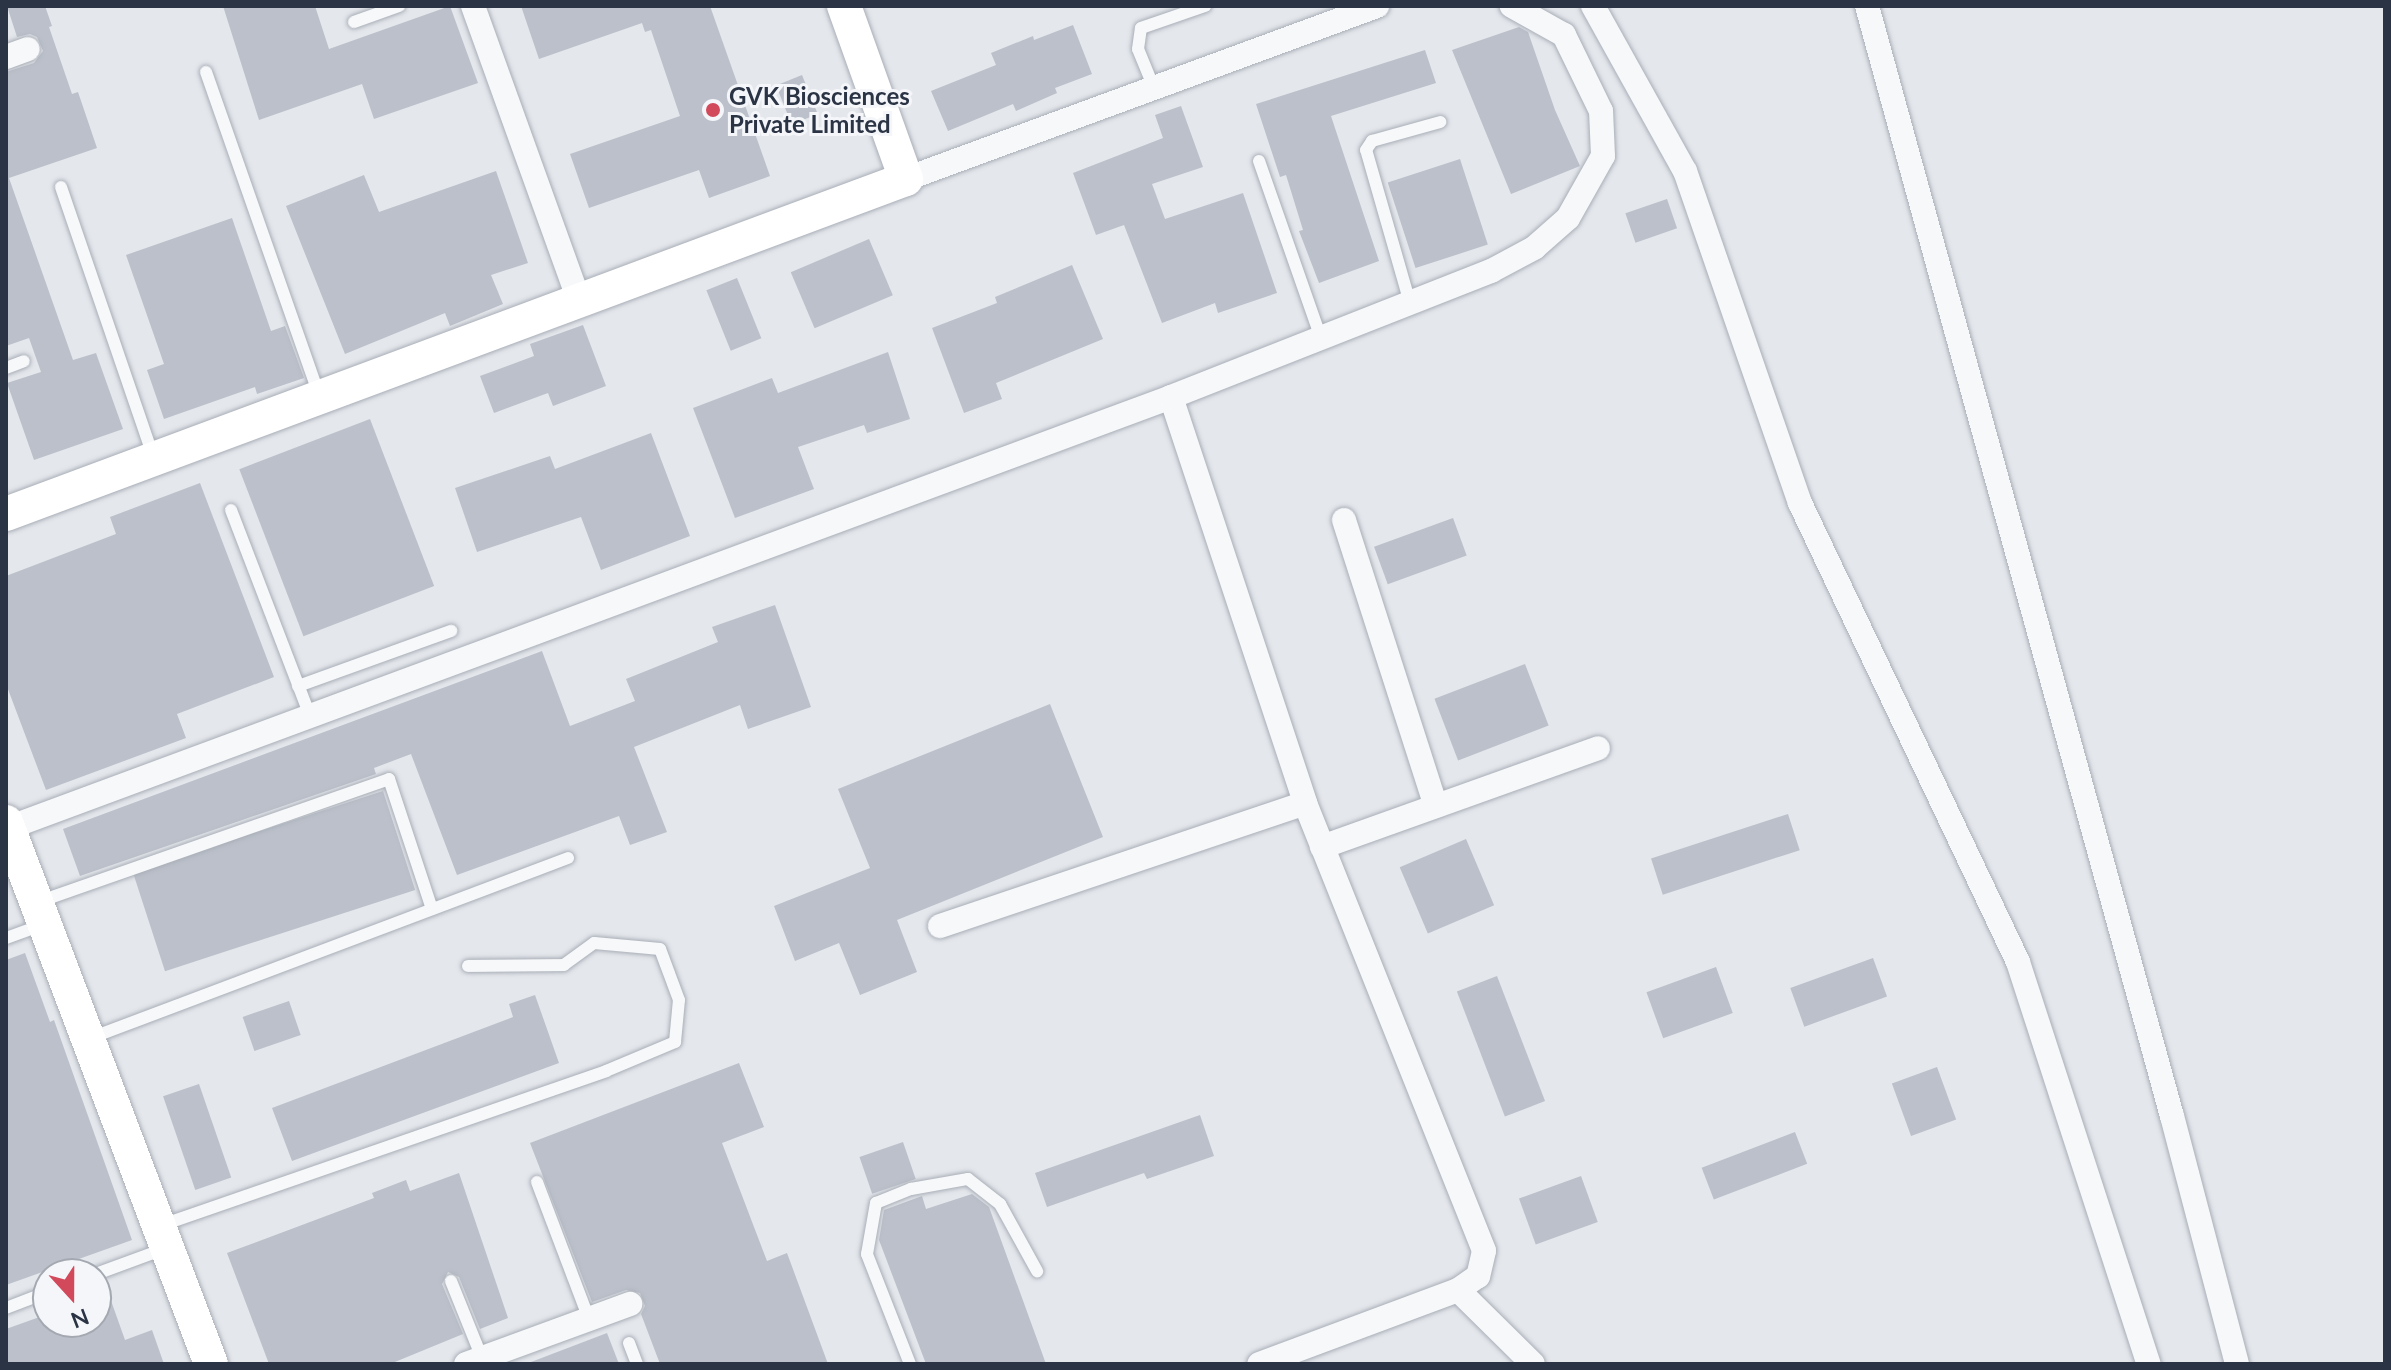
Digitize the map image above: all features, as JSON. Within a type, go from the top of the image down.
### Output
[{"type":"street","points":[[473,6],[579,300]]},
{"type":"street","points":[[844,6],[906,179]]},
{"type":"street","points":[[6,514],[1377,6]]},
{"type":"street","points":[[211,1364],[7,825],[1171,397],[1491,271],[1523,254],[1568,218],[1603,156],[1601,111],[1564,35],[1512,6]]},
{"type":"street","points":[[1867,6],[2172,1116],[2237,1364]]},
{"type":"street","points":[[1564,35],[1594,8],[1685,171],[1800,503],[2018,962],[2149,1364]]},
{"type":"street","points":[[1171,397],[1305,803],[1484,1251],[1478,1276],[1458,1290],[1259,1364]]},
{"type":"street","points":[[1344,520],[1436,806]]},
{"type":"street","points":[[1322,847],[1598,748]]},
{"type":"street","points":[[940,926],[1305,803]]},
{"type":"street","points":[[1458,1290],[1533,1364]]},
{"type":"street","points":[[474,1361],[630,1304]]},
{"type":"lane","points":[[354,22],[399,6]]},
{"type":"lane","points":[[1154,88],[1138,49],[1141,28],[1204,6]]},
{"type":"lane","points":[[206,72],[320,397]]},
{"type":"lane","points":[[1410,303],[1366,150],[1372,141],[1440,122]]},
{"type":"lane","points":[[1259,161],[1321,338]]},
{"type":"lane","points":[[61,187],[154,458]]},
{"type":"lane","points":[[6,368],[24,361]]},
{"type":"lane","points":[[231,510],[310,716]]},
{"type":"lane","points":[[298,686],[451,631]]},
{"type":"lane","points":[[6,938],[40,914],[389,779],[432,909]]},
{"type":"lane","points":[[88,1039],[568,858]]},
{"type":"lane","points":[[112,1265],[163,1237],[606,1071],[675,1042],[679,1000],[660,949],[594,943],[564,965],[468,966]]},
{"type":"lane","points":[[910,1364],[867,1254],[876,1203],[911,1189],[968,1179],[1000,1204],[1037,1271]]},
{"type":"lane","points":[[537,1182],[589,1319]]},
{"type":"lane","points":[[451,1281],[474,1361]]},
{"type":"lane","points":[[6,1308],[32,1298]]},
{"type":"lane","points":[[629,1343],[637,1364]]},
{"type":"building","points":[[7,6],[45,6],[72,94],[78,92],[97,148],[9,178],[73,360],[96,353],[123,429],[34,460],[7,383],[41,372],[29,338],[6,346],[6,72],[34,63],[43,51],[37,37],[30,34],[17,37]]},
{"type":"building","points":[[223,6],[315,6],[329,49],[450,6],[478,83],[374,119],[362,84],[259,120]]},
{"type":"building","points":[[521,6],[710,6],[770,176],[709,198],[699,170],[589,208],[570,154],[680,116],[651,30],[645,32],[642,23],[539,59]]},
{"type":"building","points":[[1073,25],[1092,74],[1055,88],[1057,93],[1016,111],[1013,104],[948,131],[931,91],[996,65],[991,53],[1033,36],[1034,40]]},
{"type":"building","points":[[1519,27],[1528,32],[1555,110],[1580,166],[1511,194],[1452,50]]},
{"type":"building","points":[[1425,50],[1436,83],[1331,116],[1379,261],[1319,283],[1299,231],[1303,230],[1286,175],[1280,177],[1256,104]]},
{"type":"building","points":[[802,75],[818,114],[792,124],[776,85]]},
{"type":"building","points":[[1181,106],[1203,167],[1152,184],[1165,219],[1243,193],[1277,293],[1218,313],[1215,303],[1162,323],[1124,225],[1096,235],[1073,173],[1163,138],[1155,115]]},
{"type":"building","points":[[1460,159],[1488,245],[1416,268],[1388,182]]},
{"type":"building","points":[[496,171],[528,263],[491,275],[503,304],[450,326],[445,313],[345,354],[286,206],[364,175],[379,212]]},
{"type":"building","points":[[1667,199],[1677,228],[1635,243],[1625,213]]},
{"type":"building","points":[[232,218],[271,331],[285,326],[304,378],[257,394],[255,387],[164,419],[147,370],[164,364],[126,255]]},
{"type":"building","points":[[869,239],[893,295],[815,328],[791,272]]},
{"type":"building","points":[[1072,265],[1103,339],[996,383],[1002,399],[964,413],[932,328],[997,303],[995,297]]},
{"type":"building","points":[[737,278],[761,338],[731,351],[706,290]]},
{"type":"building","points":[[583,325],[606,386],[553,406],[548,393],[494,413],[480,376],[534,356],[530,344]]},
{"type":"building","points":[[888,352],[910,419],[867,433],[864,425],[798,447],[814,489],[735,518],[693,408],[772,378],[778,393]]},
{"type":"building","points":[[370,419],[434,586],[303,636],[239,469]]},
{"type":"building","points":[[651,433],[690,536],[601,570],[581,517],[477,552],[455,488],[550,456],[555,469]]},
{"type":"building","points":[[200,483],[274,677],[177,714],[186,738],[46,790],[6,684],[6,576],[116,534],[110,517]]},
{"type":"building","points":[[1453,518],[1467,556],[1388,584],[1374,547]]},
{"type":"building","points":[[775,605],[811,707],[748,729],[740,705],[634,747],[667,832],[630,845],[619,816],[457,875],[411,754],[374,768],[376,774],[80,876],[63,829],[542,651],[570,726],[635,701],[626,679],[718,642],[712,627]]},
{"type":"building","points":[[1525,664],[1549,726],[1458,760],[1434,699]]},
{"type":"building","points":[[1050,704],[1103,837],[897,920],[917,972],[860,995],[839,943],[795,961],[774,906],[870,868],[838,789]]},
{"type":"building","points":[[383,791],[415,890],[165,971],[133,872]]},
{"type":"building","points":[[1788,814],[1800,850],[1663,895],[1651,858]]},
{"type":"building","points":[[1466,839],[1494,905],[1428,933],[1400,867]]},
{"type":"building","points":[[25,953],[50,1022],[54,1020],[132,1240],[82,1258],[32,1258],[32,1276],[6,1285],[6,960]]},
{"type":"building","points":[[1873,958],[1887,997],[1804,1027],[1790,988]]},
{"type":"building","points":[[1716,967],[1733,1013],[1663,1038],[1646,992]]},
{"type":"building","points":[[1497,976],[1545,1101],[1505,1117],[1457,991]]},
{"type":"building","points":[[535,995],[559,1063],[292,1161],[272,1108],[513,1017],[509,1004]]},
{"type":"building","points":[[289,1001],[301,1035],[254,1051],[243,1017]]},
{"type":"building","points":[[739,1063],[764,1127],[722,1143],[767,1261],[787,1253],[828,1364],[660,1364],[641,1314],[645,1306],[640,1293],[626,1290],[592,1302],[530,1143]]},
{"type":"building","points":[[1937,1067],[1956,1120],[1911,1136],[1892,1083]]},
{"type":"building","points":[[199,1084],[231,1178],[195,1190],[163,1096]]},
{"type":"building","points":[[1200,1115],[1214,1156],[1147,1179],[1144,1173],[1047,1207],[1035,1173]]},
{"type":"building","points":[[1795,1132],[1807,1164],[1714,1200],[1702,1168]]},
{"type":"building","points":[[903,1142],[916,1179],[872,1194],[860,1157]]},
{"type":"building","points":[[459,1173],[508,1318],[480,1329],[459,1277],[448,1272],[442,1284],[463,1334],[390,1364],[269,1364],[227,1253],[374,1198],[372,1193],[406,1180],[410,1191]]},
{"type":"building","points":[[1581,1176],[1598,1222],[1536,1245],[1519,1199]]},
{"type":"building","points":[[972,1194],[989,1207],[1046,1364],[926,1364],[879,1240],[884,1210],[922,1196],[926,1209]]},
{"type":"building","points":[[112,1303],[125,1340],[152,1330],[164,1364],[6,1364],[6,1329],[32,1320],[32,1338],[112,1338]]},
{"type":"building","points":[[607,1333],[619,1364],[531,1364],[531,1362]]},
{"type":"place","name":"GVK Biosciences Private Limited","points":[[713,110]]}]
